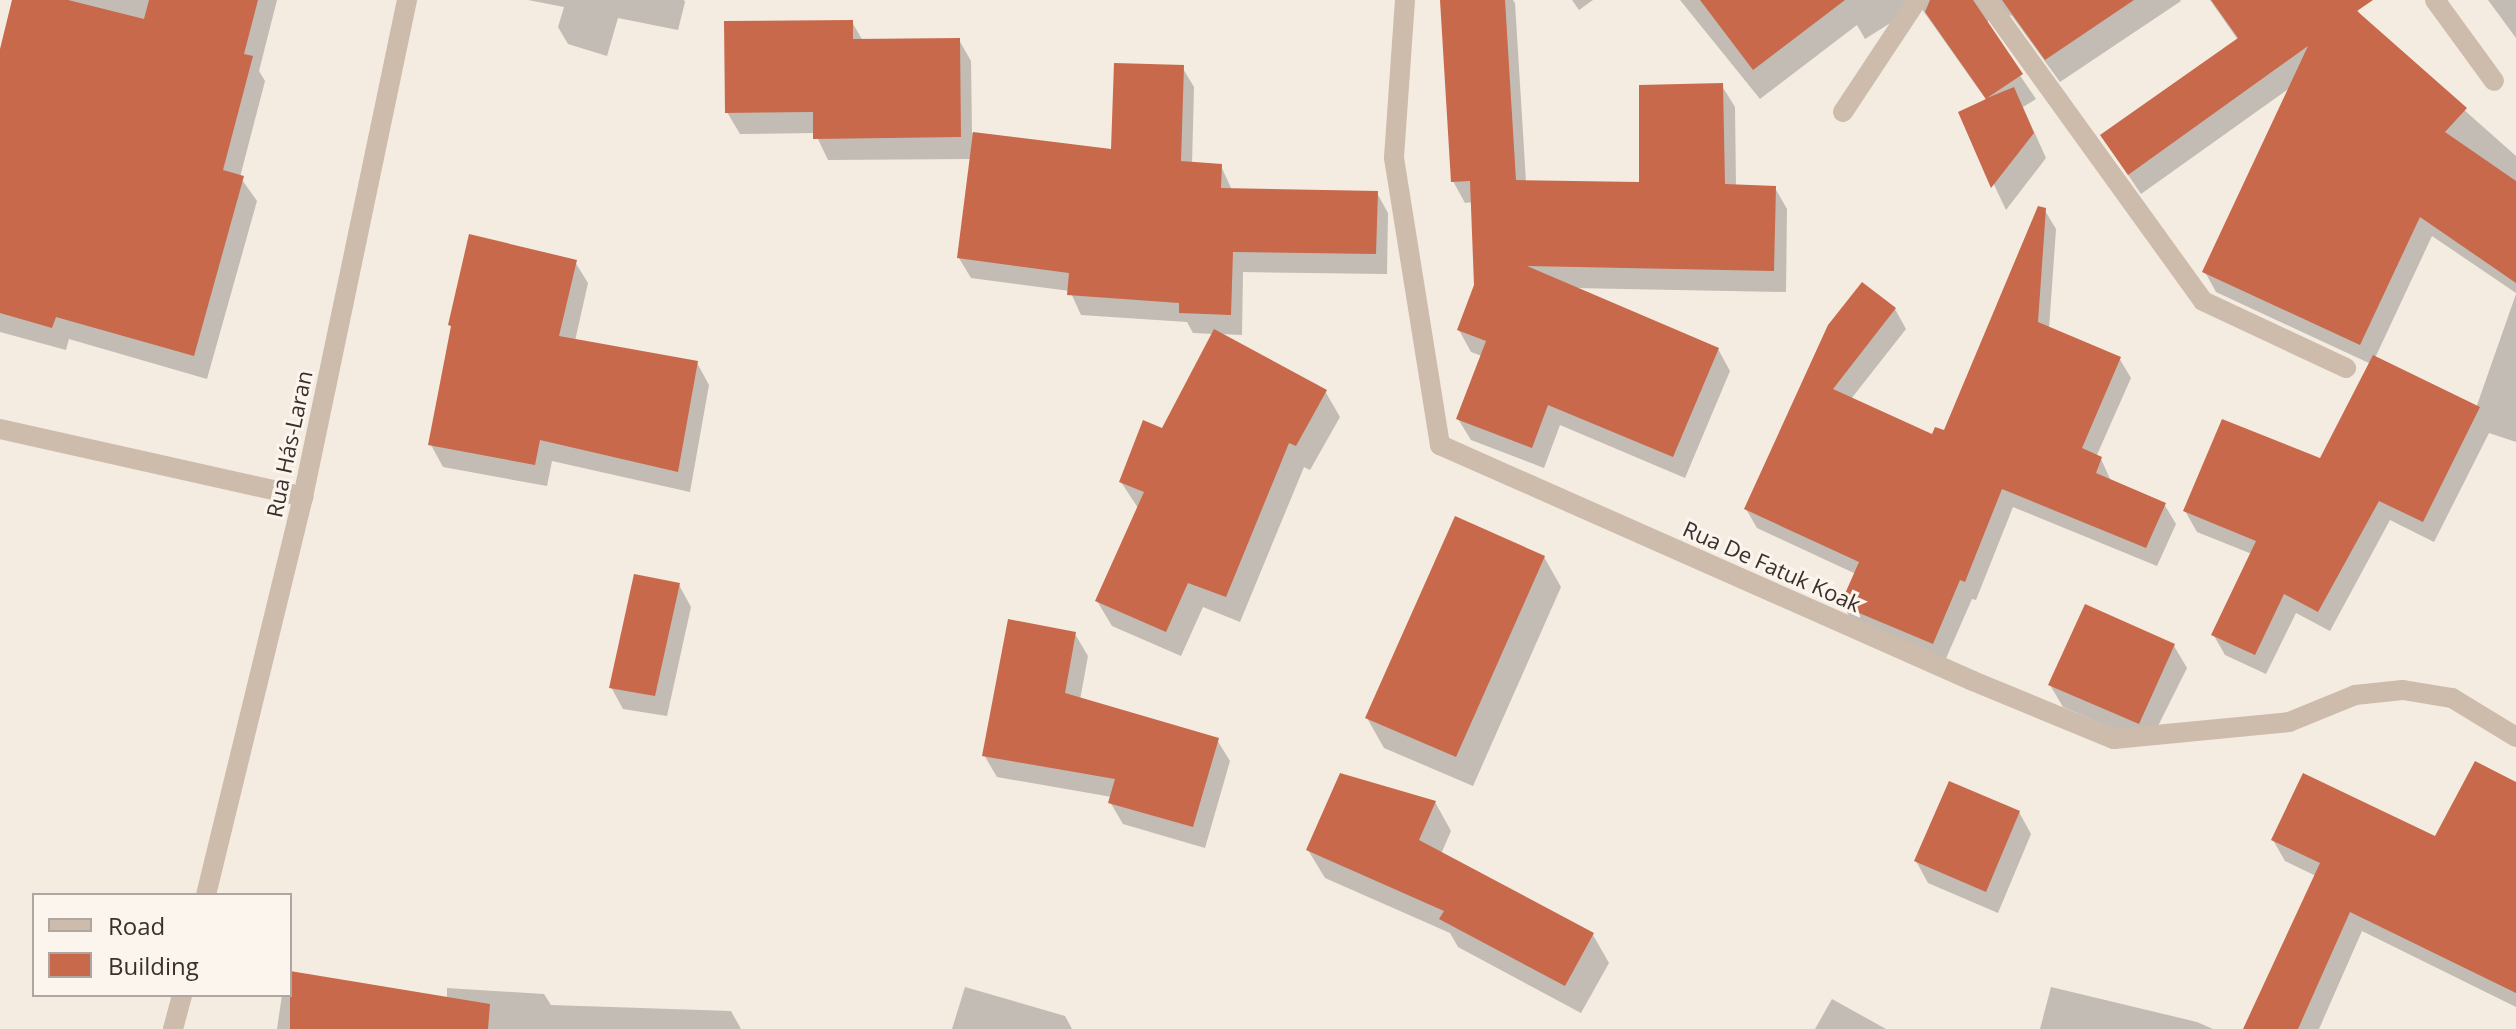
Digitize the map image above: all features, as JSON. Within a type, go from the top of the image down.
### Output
[{"type":"street","name":"Rua Hás-Laran","points":[[206,893],[303,497],[407,0]]},
{"type":"street","name":"Rua De Fatuk Koak","points":[[1405,0],[1394,158],[1440,445],[1973,681],[2114,739],[2289,722],[2355,695],[2403,690],[2452,698],[2516,737]]},
{"type":"street","points":[[1843,112],[1917,0]]},
{"type":"street","points":[[1986,0],[2203,301],[2346,368]]},
{"type":"street","points":[[2435,0],[2494,81]]},
{"type":"street","points":[[0,429],[303,497]]},
{"type":"street","points":[[173,1029],[181,997]]},
{"type":"building","points":[[12,0],[68,0],[144,19],[149,0],[258,0],[244,54],[253,56],[223,170],[244,176],[194,356],[56,317],[52,328],[0,313],[0,49]]},
{"type":"building","points":[[1440,0],[1505,0],[1516,180],[1639,182],[1639,85],[1723,83],[1725,184],[1776,186],[1774,271],[1527,266],[1719,348],[1673,457],[1548,405],[1532,448],[1456,419],[1486,341],[1457,330],[1474,285],[1470,181],[1451,182]]},
{"type":"building","points":[[1700,0],[1845,0],[1753,70]]},
{"type":"building","points":[[1930,0],[1973,0],[2023,74],[1987,98],[2014,87],[2034,133],[1991,188],[1958,112],[1986,99],[1925,12]]},
{"type":"building","points":[[2002,0],[2134,0],[2045,60]]},
{"type":"building","points":[[2211,0],[2373,0],[2357,11],[2467,108],[2445,132],[2516,181],[2516,283],[2420,217],[2360,345],[2202,272],[2308,46],[2128,175],[2100,135],[2238,38]]},
{"type":"building","points":[[853,20],[853,39],[960,38],[961,137],[813,139],[813,112],[725,113],[724,21]]},
{"type":"building","points":[[1114,63],[1184,65],[1181,161],[1222,164],[1221,188],[1378,191],[1376,254],[1233,252],[1231,315],[1179,313],[1179,303],[1067,295],[1069,273],[957,258],[973,132],[1111,149]]},
{"type":"building","points":[[2038,206],[2046,208],[2038,322],[2121,357],[2082,448],[2102,457],[2096,473],[2166,503],[2146,548],[2002,489],[1965,582],[1960,580],[1933,644],[1840,605],[1859,562],[1744,509],[1828,325],[1862,282],[1896,308],[1833,389],[1932,434],[1935,427],[1944,430]]},
{"type":"building","points":[[469,234],[577,260],[559,336],[698,361],[678,472],[540,440],[535,465],[428,445],[451,326],[448,325]]},
{"type":"building","points":[[1214,329],[1327,390],[1296,446],[1289,443],[1226,597],[1188,583],[1166,632],[1095,601],[1144,492],[1119,482],[1143,420],[1162,428]]},
{"type":"building","points":[[2373,355],[2480,407],[2423,522],[2379,501],[2318,612],[2284,594],[2255,655],[2211,635],[2256,541],[2183,511],[2222,419],[2320,458]]},
{"type":"building","points":[[1455,516],[1545,556],[1456,757],[1365,718]]},
{"type":"building","points":[[634,574],[680,583],[655,696],[609,688]]},
{"type":"building","points":[[2085,604],[2175,644],[2139,724],[2048,685]]},
{"type":"building","points":[[1008,619],[1076,632],[1065,693],[1219,738],[1193,827],[1108,803],[1115,779],[982,756]]},
{"type":"building","points":[[2475,761],[2516,782],[2516,993],[2350,912],[2298,1029],[2243,1029],[2320,863],[2271,840],[2303,773],[2435,836]]},
{"type":"building","points":[[1340,773],[1436,801],[1419,840],[1594,933],[1565,986],[1439,919],[1444,911],[1306,850]]},
{"type":"building","points":[[1949,781],[2020,811],[1986,892],[1914,861]]},
{"type":"building","points":[[292,971],[490,1004],[488,1029],[290,1029]]}]
